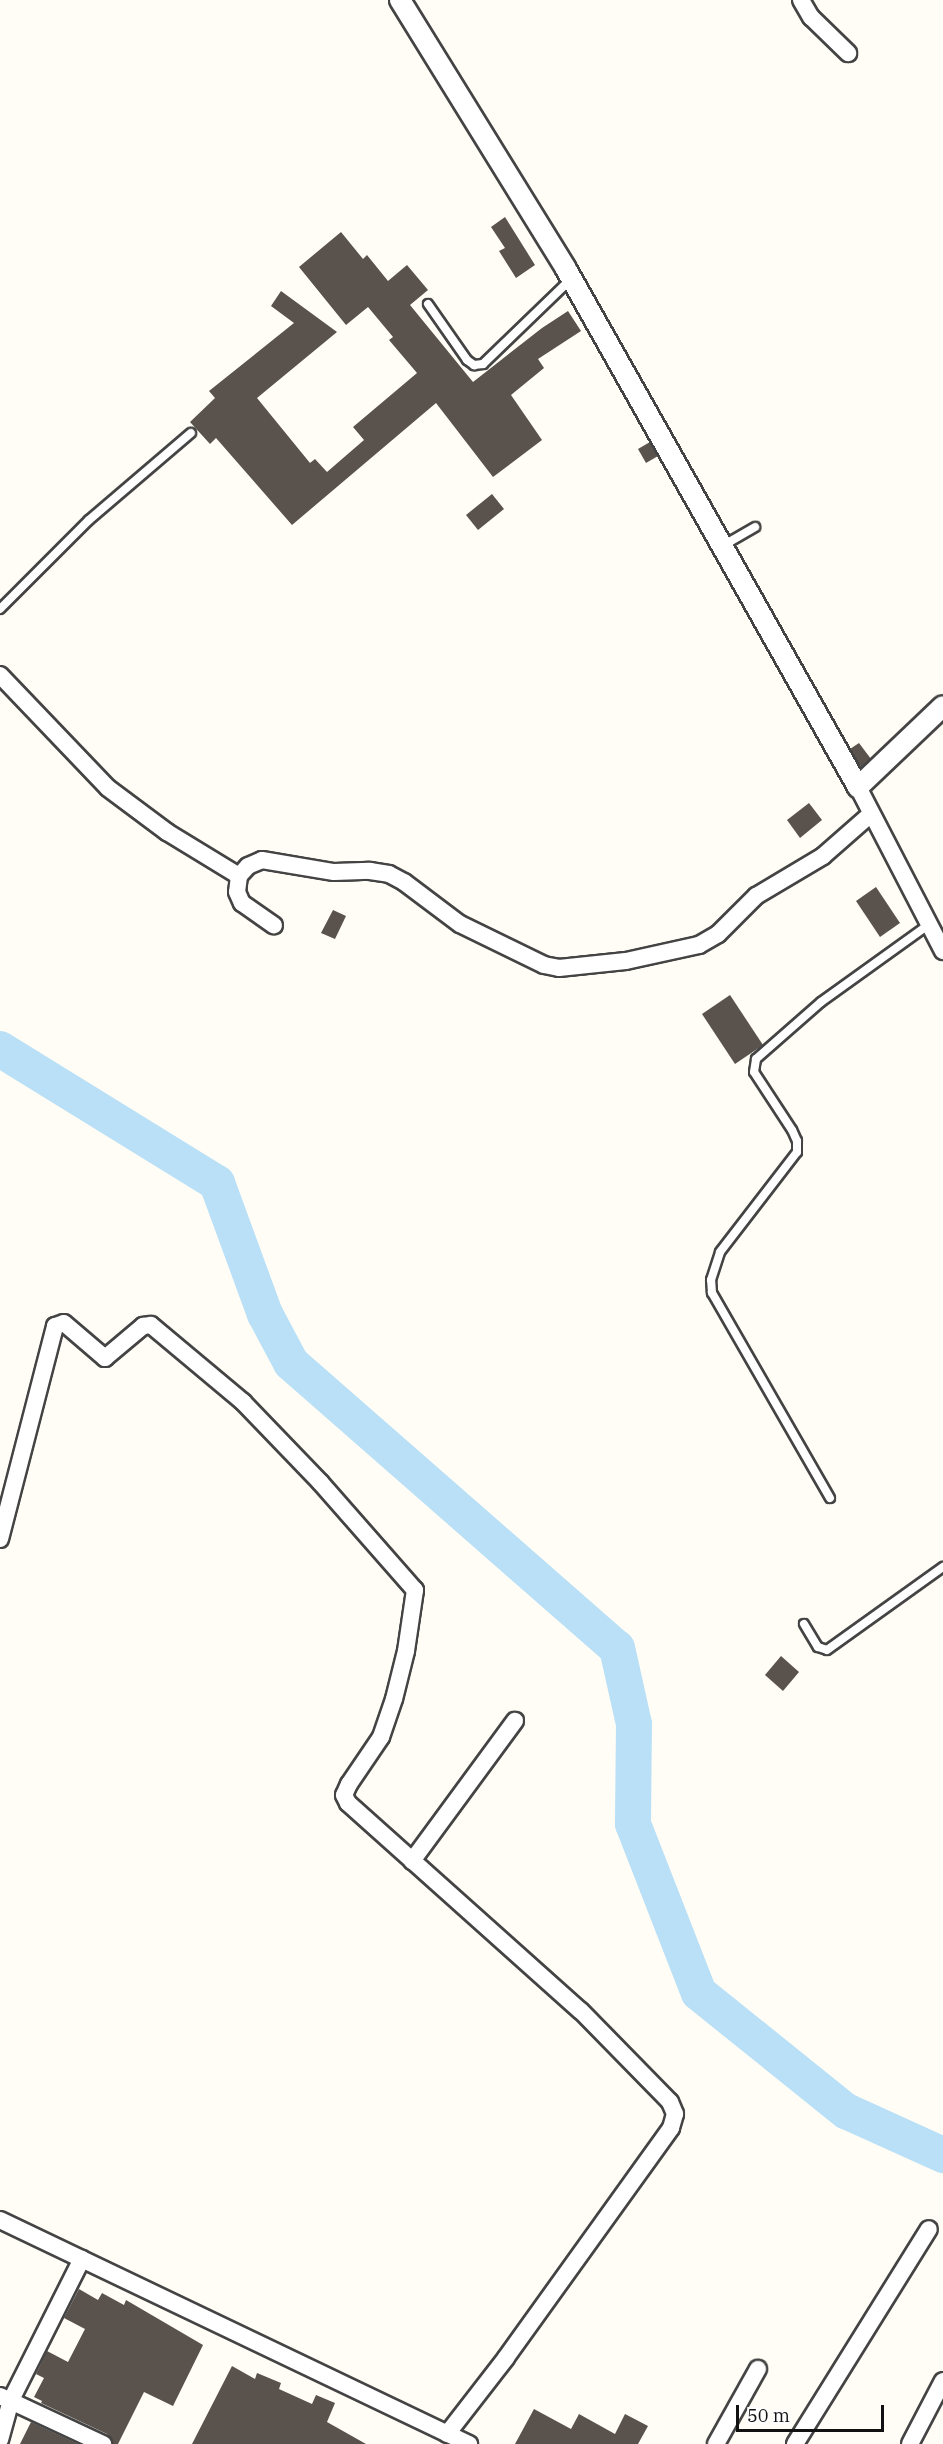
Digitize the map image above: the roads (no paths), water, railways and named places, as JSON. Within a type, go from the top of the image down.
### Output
[{"type":"street","points":[[400,0],[571,278],[684,482],[724,545],[858,787],[943,951]]},
{"type":"street","points":[[801,0],[811,17],[849,53]]},
{"type":"street","points":[[0,675],[108,788],[167,832],[239,876]]},
{"type":"street","points":[[858,787],[943,706]]},
{"type":"street","points":[[274,925],[242,903],[237,892],[239,876],[248,866],[262,860],[334,872],[370,871],[389,874],[404,882],[460,924],[544,965],[559,968],[626,961],[699,945],[718,933],[766,888],[823,856],[871,814]]},
{"type":"street","points":[[0,1539],[55,1326],[64,1323],[105,1358],[143,1326],[151,1325],[159,1329],[243,1402],[320,1482],[415,1590],[406,1651],[381,1737],[344,1795],[348,1803],[581,2012],[670,2102],[675,2114],[670,2128],[657,2147],[506,2358],[447,2434]]},
{"type":"street","points":[[412,1860],[515,1721]]},
{"type":"street","points":[[0,2220],[469,2444]]},
{"type":"street","points":[[795,2444],[929,2229]]},
{"type":"street","points":[[0,2440],[6,2398],[82,2259]]},
{"type":"street","points":[[716,2444],[758,2369]]},
{"type":"street","points":[[910,2444],[943,2381]]},
{"type":"street","points":[[6,2398],[103,2444]]},
{"type":"lane","points":[[428,304],[467,360],[474,365],[483,364],[571,278]]},
{"type":"lane","points":[[0,609],[89,520],[191,433]]},
{"type":"lane","points":[[724,545],[755,527]]},
{"type":"lane","points":[[830,1498],[712,1293],[711,1280],[720,1252],[797,1152],[792,1130],[754,1072],[756,1059],[821,1002],[928,925]]},
{"type":"lane","points":[[804,1623],[818,1647],[826,1650],[943,1567]]},
{"type":"waterway","points":[[0,1049],[217,1183],[265,1314],[291,1363],[617,1648],[634,1724],[633,1824],[699,1993],[846,2111],[943,2155]]}]
